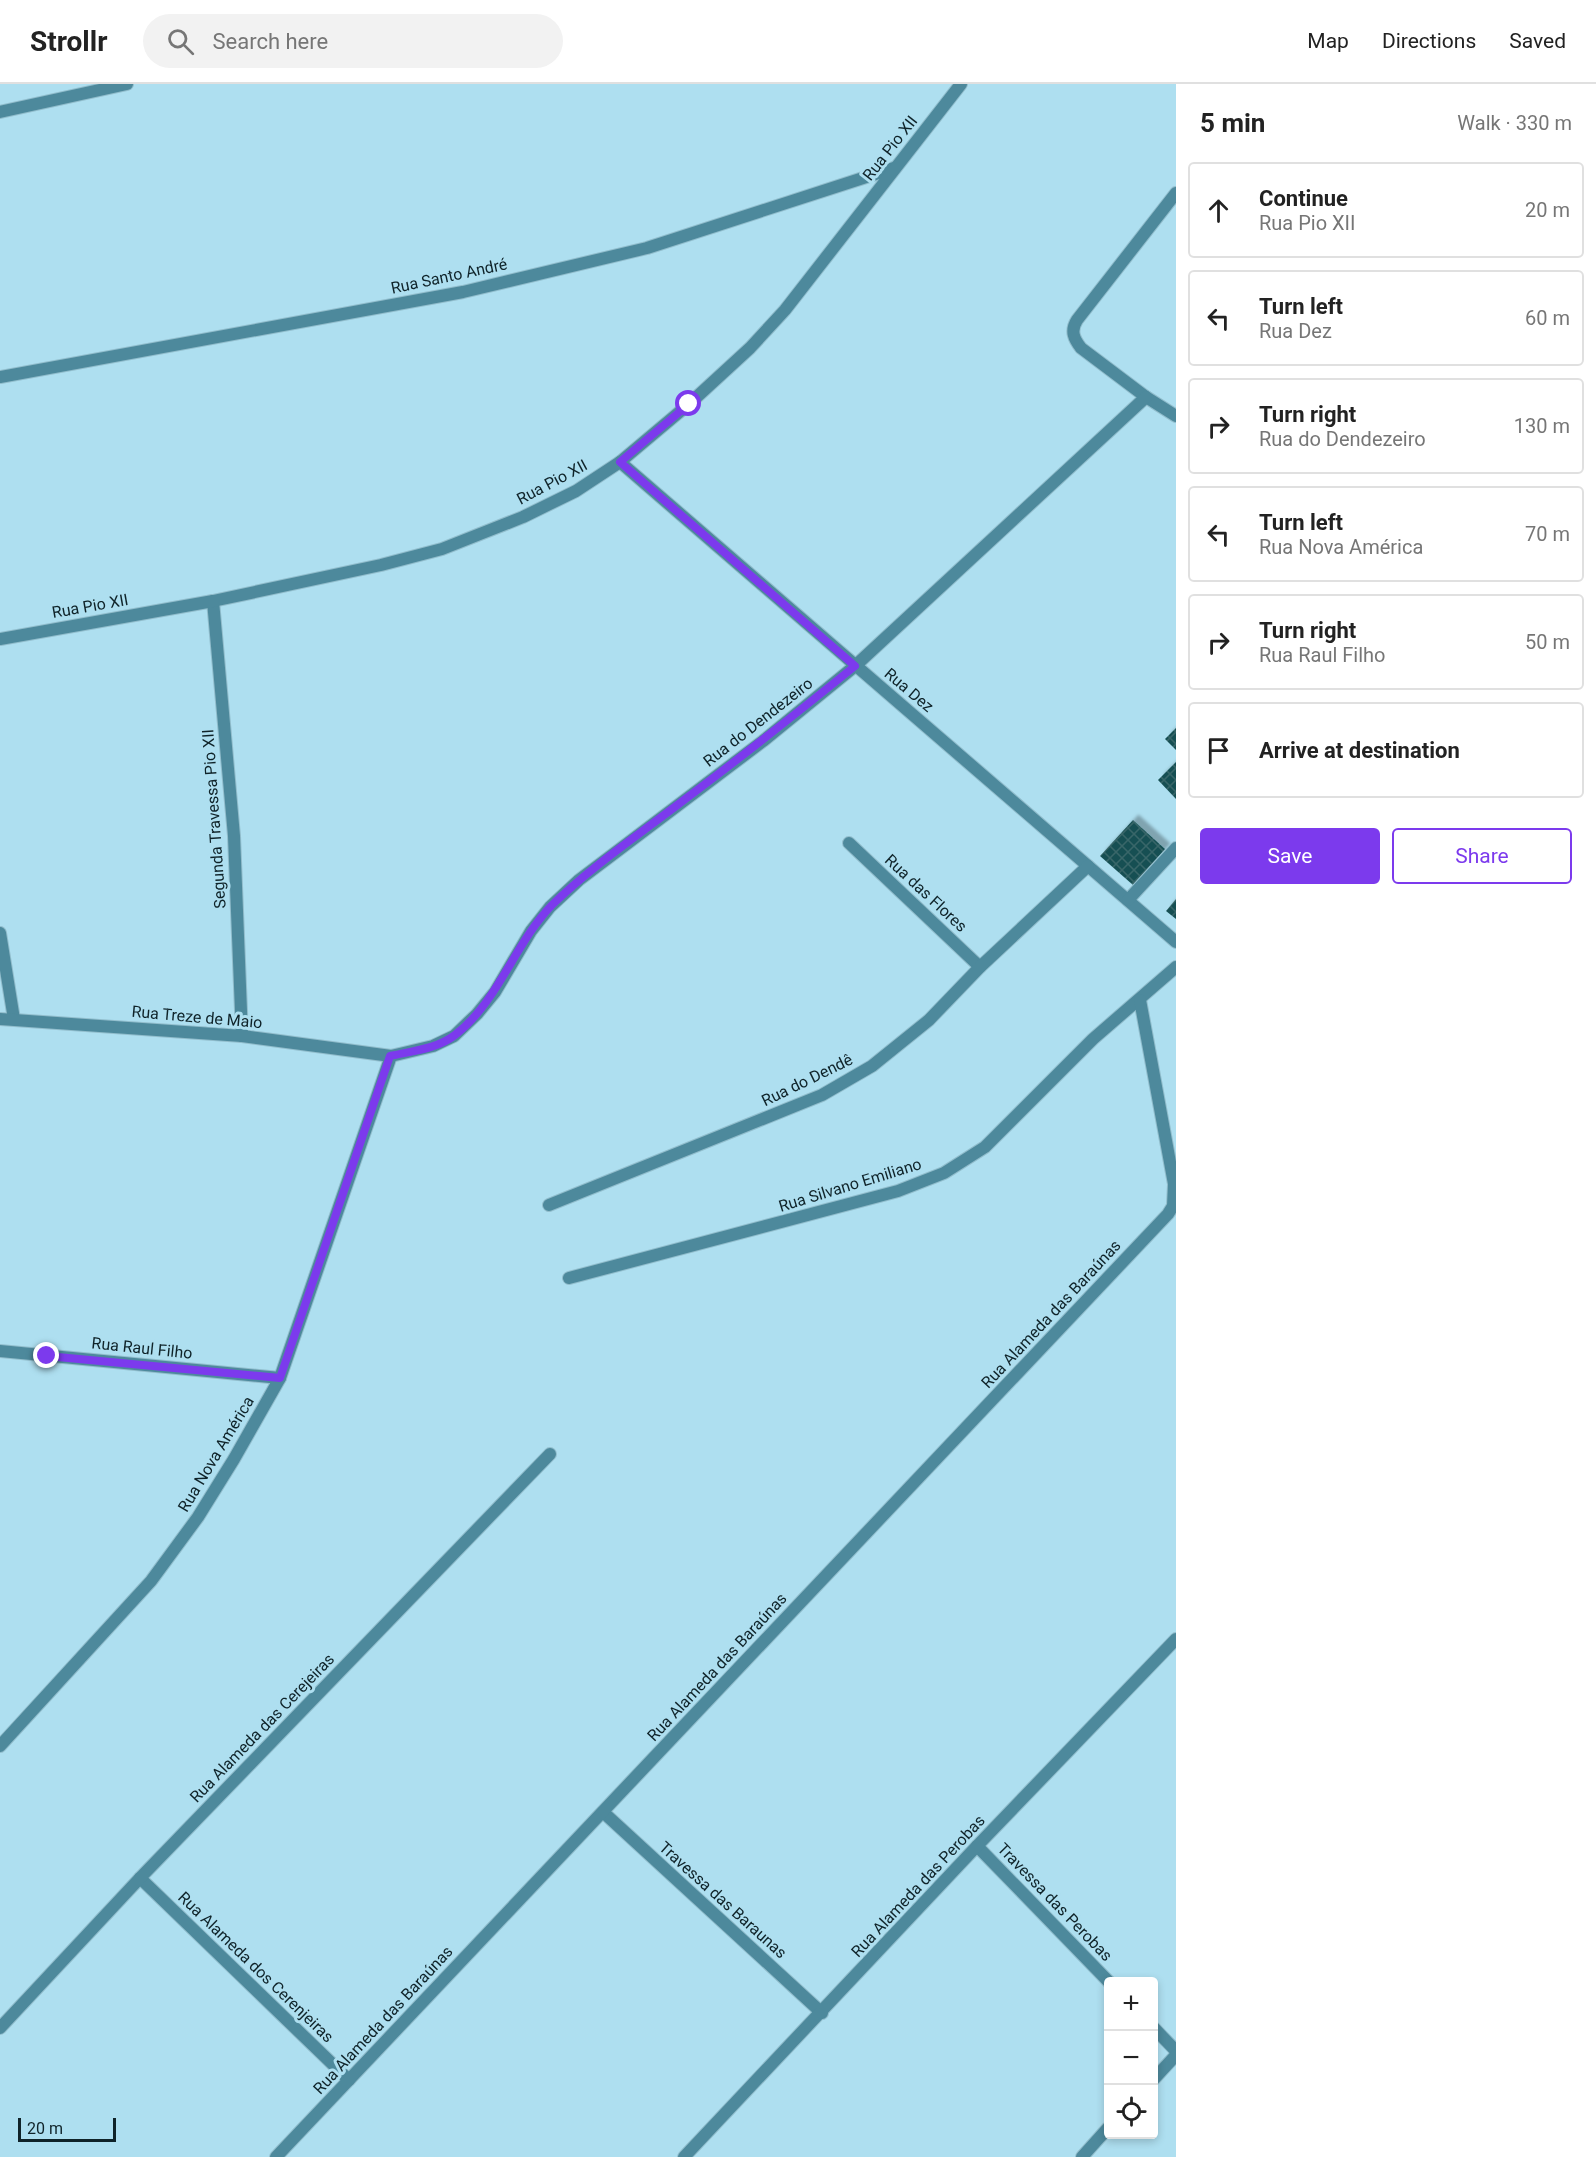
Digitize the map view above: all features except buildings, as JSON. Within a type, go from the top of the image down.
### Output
[{"type":"street","points":[[0,112],[127,84]]},
{"type":"street","name":"Rua Pio XII","points":[[0,639],[213,601],[381,565],[442,549],[534,512],[576,491],[620,462],[689,404],[750,348],[785,310],[961,84]]},
{"type":"street","name":"Rua Santo André","points":[[0,377],[463,292],[647,248],[895,168]]},
{"type":"street","points":[[1176,193],[1074,325],[1074,339],[1081,348],[1146,397],[1176,416]]},
{"type":"street","name":"Rua do Dendezeiro","points":[[390,1056],[433,1046],[454,1036],[477,1014],[495,992],[531,931],[558,900],[594,869],[764,741],[855,666],[1146,397]]},
{"type":"street","name":"Rua Dez","points":[[620,462],[1176,942]]},
{"type":"street","name":"Segunda Travessa Pio XII","points":[[213,601],[234,836],[242,1036]]},
{"type":"street","name":"Rua das Flores","points":[[849,843],[980,967]]},
{"type":"street","points":[[1128,900],[1176,848]]},
{"type":"street","name":"Rua do Dendê","points":[[549,1205],[822,1095],[872,1066],[929,1020],[980,967],[1088,866]]},
{"type":"street","points":[[0,933],[14,1019]]},
{"type":"street","name":"Rua Silvano Emiliano","points":[[569,1278],[898,1191],[944,1173],[985,1147],[1094,1040],[1176,967]]},
{"type":"street","points":[[1140,1000],[1175,1196]]},
{"type":"street","name":"Rua Treze de Maio","points":[[0,1019],[242,1036],[390,1056]]},
{"type":"street","name":"Rua Nova América","points":[[0,1746],[151,1581],[198,1518],[280,1378],[390,1056]]},
{"type":"street","name":"Rua Alameda das Baraúnas","points":[[276,2157],[1168,1214],[1175,1196]]},
{"type":"street","name":"Rua Raul Filho","points":[[0,1351],[280,1378]]},
{"type":"street","name":"Rua Alameda das Cerejeiras","points":[[0,2028],[140,1878],[550,1454]]},
{"type":"street","name":"Rua Alameda das Perobas","points":[[684,2157],[1176,1639]]},
{"type":"street","name":"Travessa das Baraunas","points":[[603,1812],[822,2013]]},
{"type":"street","name":"Travessa das Perobas","points":[[977,1846],[1104,1977]]},
{"type":"street","name":"Rua Alameda dos Cerenjeiras","points":[[140,1878],[349,2080]]},
{"type":"street","points":[[1157,2031],[1176,2053],[1158,2074]]},
{"type":"street","points":[[1082,2157],[1104,2132]]},
{"type":"route","points":[[47,1356],[280,1378],[390,1056],[433,1046],[454,1036],[477,1014],[495,992],[531,931],[550,907],[579,880],[764,741],[855,666],[620,462],[689,404]]}]
